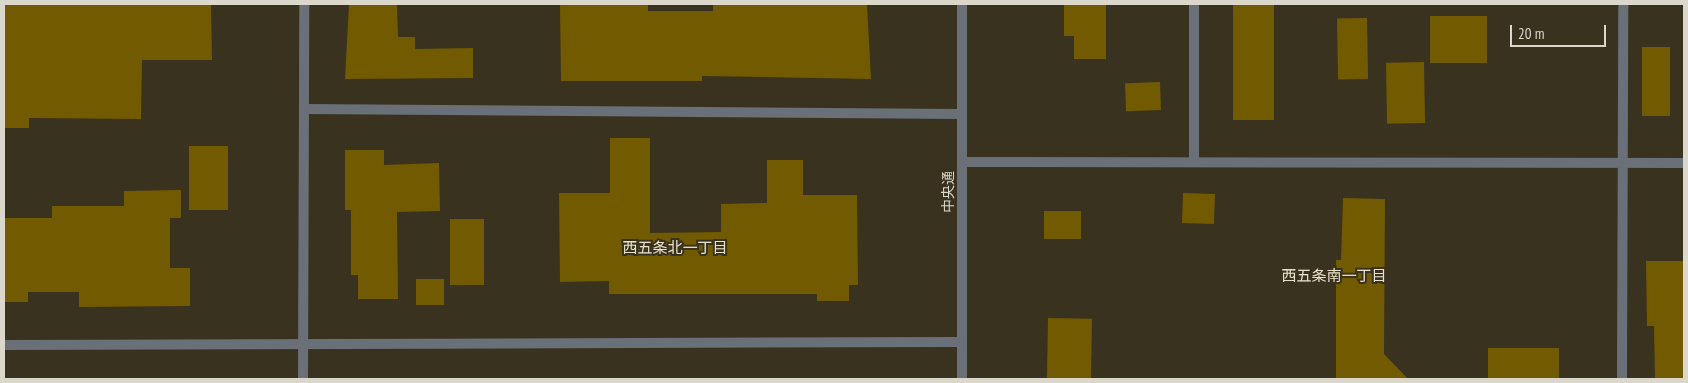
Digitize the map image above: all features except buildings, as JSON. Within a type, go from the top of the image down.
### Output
[{"type":"street","points":[[303,379],[304,4]]},
{"type":"street","name":"中央通","points":[[962,4],[962,379]]},
{"type":"street","points":[[1194,4],[1194,161]]},
{"type":"street","points":[[1622,379],[1623,4]]},
{"type":"street","points":[[304,109],[962,114]]},
{"type":"street","points":[[962,162],[1684,163]]},
{"type":"street","points":[[4,345],[302,346],[962,342]]},
{"type":"district","name":"西五条北一丁目","points":[[675,248]]},
{"type":"district","name":"西五条南一丁目","points":[[1334,276]]}]
